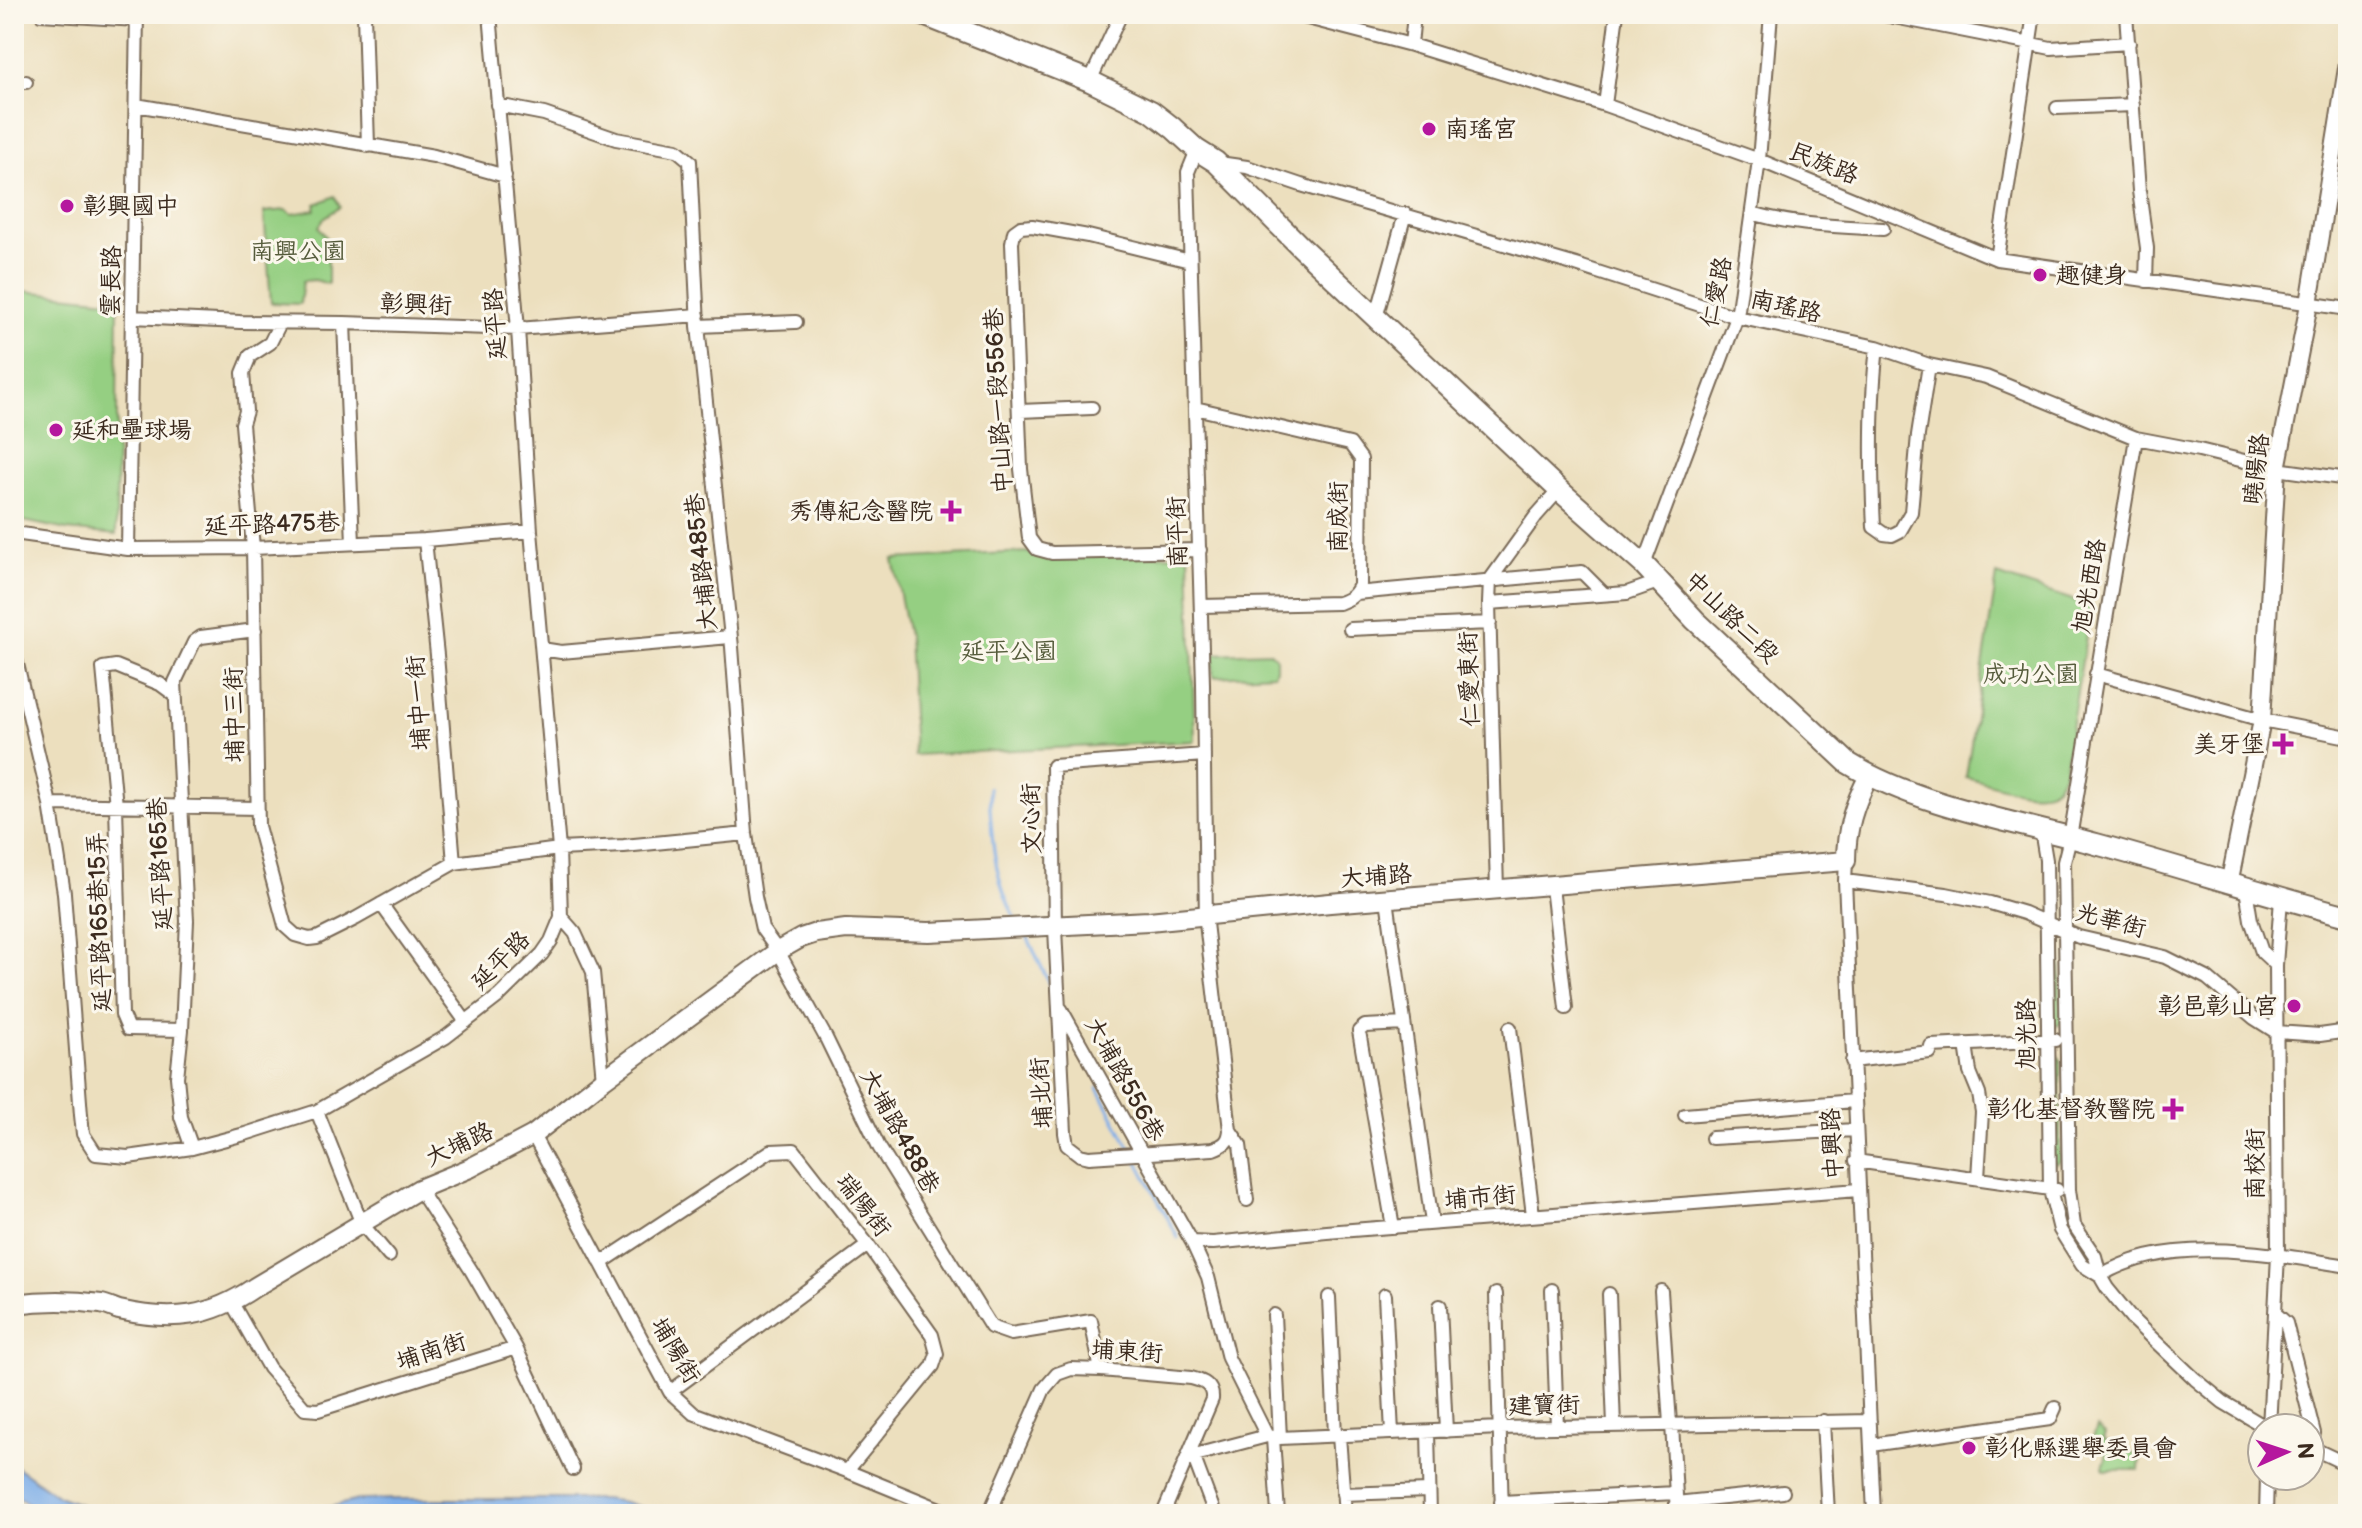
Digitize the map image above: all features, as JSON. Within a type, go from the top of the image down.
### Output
[{"type":"main road","name":"中山路二段","points":[[921,14],[1090,81],[1151,111],[1216,162],[1302,248],[1559,490],[1644,565],[1695,620],[1848,763],[1869,776],[1912,793],[2348,916]]},
{"type":"main road","name":"中興路","points":[[1846,861],[1846,837],[1855,802],[1869,776]]},
{"type":"main road","name":"大埔路","points":[[14,1304],[74,1302],[157,1315],[184,1316],[232,1303],[419,1189],[470,1168],[533,1135],[778,951],[816,933],[846,929],[901,932],[1055,928],[1846,861]]},
{"type":"street","points":[[41,14],[137,17]]},
{"type":"street","points":[[364,14],[368,146]]},
{"type":"street","name":"延平路","points":[[14,651],[16,673],[50,804],[64,893],[83,1134],[96,1154],[128,1157],[192,1148],[317,1111],[403,1063],[466,1022],[499,996],[542,954],[561,917],[559,849],[490,14]]},
{"type":"street","points":[[1090,81],[1121,14]]},
{"type":"street","name":"民族路","points":[[1292,14],[1411,45],[1605,105],[1759,160],[1997,259],[2348,309]]},
{"type":"street","points":[[1411,45],[1414,14]]},
{"type":"street","points":[[1605,105],[1617,14]]},
{"type":"street","name":"仁愛路","points":[[1644,565],[1737,317],[1759,160],[1771,14]]},
{"type":"street","points":[[1879,14],[1921,18],[2051,48],[2129,43]]},
{"type":"street","points":[[1997,259],[2034,14]]},
{"type":"street","points":[[2126,14],[2139,191],[2147,248],[2146,281]]},
{"type":"street","name":"雲長路","points":[[128,549],[137,17]]},
{"type":"street","name":"曉陽路","points":[[2238,886],[2262,720],[2277,469],[2344,113],[2348,62]]},
{"type":"street","points":[[136,105],[434,156],[505,176]]},
{"type":"street","name":"大埔路485巷","points":[[497,105],[544,114],[616,139],[677,150],[690,161],[698,321],[730,637],[746,834],[762,929],[778,951]]},
{"type":"street","points":[[2057,108],[2133,105]]},
{"type":"street","name":"南平街","points":[[1197,150],[1188,172],[1200,550],[1205,915]]},
{"type":"street","name":"南瑤路","points":[[1216,162],[1247,167],[1405,214],[1737,317],[1877,347],[1929,365],[1986,377],[2136,438],[2277,469],[2348,479]]},
{"type":"street","points":[[1752,213],[1822,227],[1883,229]]},
{"type":"street","points":[[1376,318],[1405,214]]},
{"type":"street","name":"中山路一段556巷","points":[[1190,261],[1032,226],[1021,227],[1014,232],[1012,243],[1021,469],[1029,538],[1037,549],[1052,553],[1200,550]]},
{"type":"street","name":"彰興街","points":[[132,317],[518,329],[698,321],[796,322]]},
{"type":"street","name":"埔中三街","points":[[280,323],[270,343],[250,356],[243,373],[246,411],[242,424],[253,548],[258,826],[285,926],[295,935],[317,938],[454,863]]},
{"type":"street","points":[[344,323],[353,543]]},
{"type":"street","points":[[1877,347],[1871,399],[1874,527],[1884,534],[1892,535],[1900,531],[1911,512],[1918,435],[1929,365]]},
{"type":"street","points":[[1020,411],[1092,408]]},
{"type":"street","name":"南成街","points":[[1195,408],[1350,444],[1361,459],[1360,585],[1356,593]]},
{"type":"street","name":"旭光西路","points":[[2070,838],[2136,438]]},
{"type":"street","points":[[1490,580],[1536,516],[1559,490]]},
{"type":"street","name":"延平路475巷","points":[[14,533],[128,549],[253,548],[425,540],[531,531]]},
{"type":"street","name":"埔中一街","points":[[425,540],[454,863]]},
{"type":"street","points":[[1201,606],[1339,603],[1356,593],[1582,572],[1604,594]]},
{"type":"street","name":"仁愛東街","points":[[1490,580],[1497,890]]},
{"type":"street","points":[[1489,603],[1627,593],[1658,582]]},
{"type":"street","points":[[1350,629],[1490,623]]},
{"type":"street","name":"延平路165巷","points":[[192,1148],[181,1117],[177,1077],[187,921],[175,682],[194,642],[201,637],[255,630]]},
{"type":"street","points":[[542,649],[561,652],[730,637]]},
{"type":"street","points":[[116,806],[103,668],[116,666],[160,684],[175,695]]},
{"type":"street","points":[[2096,674],[2262,720],[2348,737]]},
{"type":"street","name":"文心街","points":[[1055,928],[1053,766],[1204,755]]},
{"type":"street","points":[[50,804],[257,808]]},
{"type":"street","name":"延平路165巷15弄","points":[[116,806],[122,1015],[128,1029],[182,1030]]},
{"type":"street","name":"旭光路","points":[[2032,828],[2042,836],[2045,847],[2050,1190],[2060,1230],[2082,1265],[2100,1276]]},
{"type":"street","points":[[454,863],[559,849],[746,834]]},
{"type":"street","name":"旭光路","points":[[2070,838],[2064,862],[2069,1190],[2074,1225],[2095,1256],[2107,1288],[2134,1321],[2173,1360],[2223,1402],[2246,1415]]},
{"type":"street","name":"中興路","points":[[1846,861],[1856,1161],[1874,1514]]},
{"type":"street","name":"光華街","points":[[1845,881],[1981,901],[2024,913],[2079,937],[2165,957],[2207,978],[2254,1018],[2276,1032]]},
{"type":"street","points":[[2238,886],[2262,952],[2276,965]]},
{"type":"street","points":[[1552,887],[1566,1008]]},
{"type":"street","name":"埔市街","points":[[1387,899],[1432,1223],[1858,1190]]},
{"type":"street","name":"南校街","points":[[2269,1412],[2278,1255],[2276,965],[2281,899]]},
{"type":"street","points":[[381,904],[466,1022]]},
{"type":"street","points":[[1205,915],[1230,1130],[1240,1145],[1247,1200]]},
{"type":"street","points":[[561,917],[575,933],[593,972],[603,1080]]},
{"type":"street","name":"大埔路556巷","points":[[1055,928],[1058,1004],[1192,1242],[1208,1277],[1228,1358],[1273,1437]]},
{"type":"street","name":"大埔路488巷","points":[[778,951],[826,1038],[879,1147],[991,1327],[1011,1334],[1091,1321],[1101,1370]]},
{"type":"street","name":"埔北街","points":[[1058,1004],[1067,1145],[1080,1155],[1089,1157],[1213,1149],[1229,1139],[1230,1130]]},
{"type":"street","points":[[1393,1227],[1359,1031],[1365,1026],[1404,1024]]},
{"type":"street","points":[[1510,1028],[1533,1215]]},
{"type":"street","points":[[2276,1032],[2320,1035],[2348,1031]]},
{"type":"street","points":[[1852,1061],[1930,1052],[1931,1046],[2066,1039]]},
{"type":"street","points":[[1966,1044],[1970,1072],[1982,1112],[1978,1178]]},
{"type":"street","points":[[1685,1115],[1854,1101]]},
{"type":"street","points":[[317,1111],[362,1224],[389,1256]]},
{"type":"street","points":[[1712,1138],[1855,1130]]},
{"type":"street","name":"埔陽街","points":[[533,1135],[670,1392],[693,1413],[952,1514]]},
{"type":"street","name":"瑞陽街","points":[[601,1263],[771,1151],[794,1150],[868,1245],[932,1335],[937,1354],[933,1366],[847,1471]]},
{"type":"street","points":[[1856,1161],[2050,1190],[2069,1190]]},
{"type":"street","points":[[419,1189],[516,1348],[573,1469]]},
{"type":"street","points":[[1192,1242],[1213,1243],[1432,1223]]},
{"type":"street","points":[[670,1392],[868,1245]]},
{"type":"street","points":[[2100,1276],[2140,1257],[2195,1250],[2278,1255],[2348,1266]]},
{"type":"street","points":[[1552,1290],[1557,1427]]},
{"type":"street","points":[[1661,1291],[1676,1503]]},
{"type":"street","points":[[1496,1294],[1502,1508],[1676,1503],[1783,1492]]},
{"type":"street","points":[[1609,1294],[1614,1426]]},
{"type":"street","points":[[1385,1295],[1392,1433]]},
{"type":"street","points":[[1329,1297],[1345,1514]]},
{"type":"street","name":"埔南街","points":[[232,1303],[269,1368],[305,1409],[318,1410],[516,1348]]},
{"type":"street","points":[[1440,1306],[1446,1431]]},
{"type":"street","points":[[2276,1314],[2286,1323],[2309,1412]]},
{"type":"street","points":[[1274,1315],[1273,1437],[1278,1514]]},
{"type":"street","name":"埔東街","points":[[989,1514],[1044,1389],[1057,1374],[1071,1369],[1191,1378],[1209,1385],[1213,1392],[1212,1399],[1163,1514]]},
{"type":"street","points":[[1871,1445],[2050,1419],[2055,1408]]},
{"type":"street","points":[[1823,1421],[1828,1514]]},
{"type":"street","name":"建寶街","points":[[1215,1514],[1195,1455],[1273,1437],[1500,1428],[1870,1421]]},
{"type":"street","points":[[1428,1432],[1430,1514]]},
{"type":"street","points":[[2326,1455],[2348,1465]]},
{"type":"street","points":[[1343,1494],[1428,1491]]},
{"type":"street","points":[[2266,1514],[2267,1492]]},
{"type":"street","points":[[914,1514],[920,1500]]},
{"type":"green space","name":"南興公園","points":[[335,196],[340,207],[324,218],[319,227],[332,245],[328,260],[328,284],[315,280],[303,281],[300,304],[271,303],[264,212],[286,210],[292,214],[315,210],[316,204]]},
{"type":"green space","points":[[14,290],[118,301],[116,535],[67,530],[14,519]]},
{"type":"green space","name":"延平公園","points":[[1027,552],[1034,556],[1189,555],[1195,741],[914,755],[908,636],[893,559]]},
{"type":"green space","name":"成功公園","points":[[1997,575],[2091,606],[2064,772],[2056,786],[2046,791],[2024,792],[1966,777]]},
{"type":"green space","points":[[1270,652],[1276,657],[1274,674],[1213,677],[1213,654]]},
{"type":"green space","points":[[2053,939],[2060,939],[2061,1023],[2057,1026],[2053,1023]]},
{"type":"green space","points":[[2054,1057],[2060,1059],[2060,1161],[2056,1164],[2053,1163]]},
{"type":"green space","points":[[2097,1427],[2105,1434],[2103,1439],[2140,1457],[2139,1470],[2105,1470],[2106,1451],[2097,1447],[2093,1438]]},
{"type":"water","points":[[14,1465],[58,1496],[105,1514],[44,1514],[14,1494]]},
{"type":"water","points":[[604,1499],[664,1514],[302,1514],[358,1500]]},
{"type":"waterway","points":[[989,787],[998,872],[1016,919]]},
{"type":"waterway","points":[[1027,936],[1054,994]]},
{"type":"waterway","points":[[1098,1088],[1132,1152]]},
{"type":"waterway","points":[[1136,1158],[1178,1238]]},
{"type":"place","name":"南瑤宮","points":[[1429,129]]},
{"type":"place","name":"彰興國中","points":[[67,206]]},
{"type":"place","name":"趣健身","points":[[2040,275]]},
{"type":"place","name":"延和壘球場","points":[[56,430]]},
{"type":"place","name":"秀傳紀念醫院","points":[[951,511]]},
{"type":"place","name":"美牙堡","points":[[2283,744]]},
{"type":"place","name":"彰邑彰山宮","points":[[2294,1006]]},
{"type":"place","name":"彰化基督教醫院","points":[[2173,1109]]},
{"type":"place","name":"彰化縣選舉委員會","points":[[1969,1448]]}]
